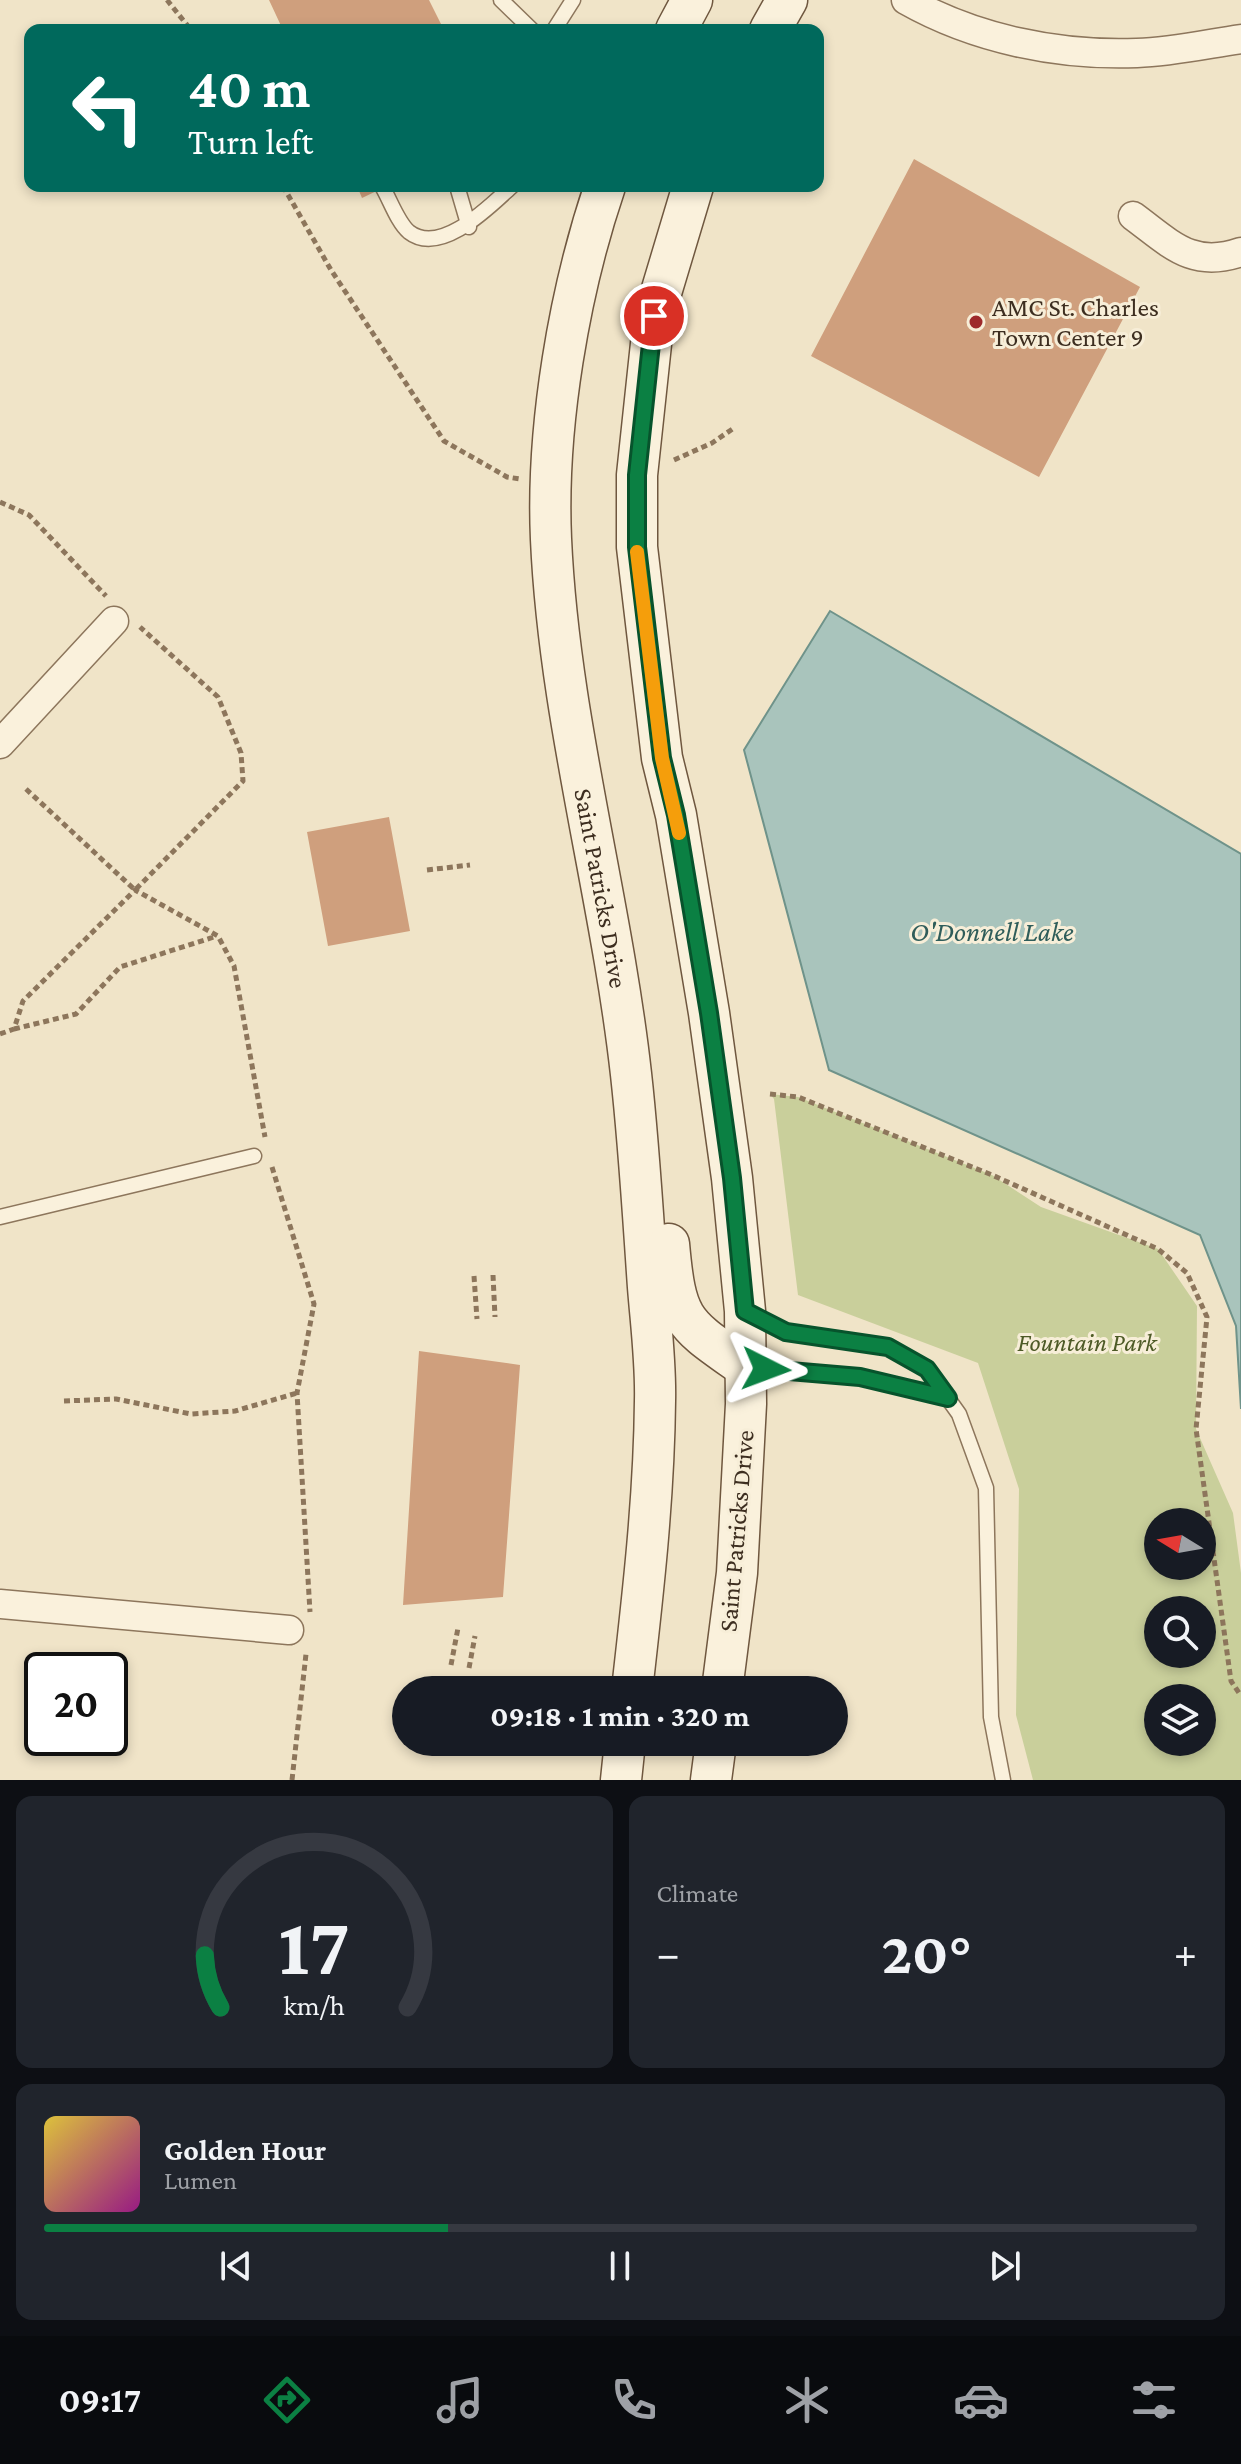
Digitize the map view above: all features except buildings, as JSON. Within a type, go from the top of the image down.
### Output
[{"type":"main road","points":[[679,24],[692,0]]},
{"type":"main road","points":[[773,24],[787,0]]},
{"type":"main road","name":"Saint Patricks Drive","points":[[603,192],[576,288],[558,400],[551,537],[561,649],[631,1072],[655,1399],[646,1565],[634,1676]]},
{"type":"main road","name":"Saint Patricks Drive","points":[[691,192],[654,316],[637,475],[637,547],[662,758],[676,815],[709,1013],[732,1178],[745,1311],[737,1573],[724,1676]]},
{"type":"main road","points":[[631,1072],[655,1091],[672,1278],[681,1313],[692,1330],[745,1367]]},
{"type":"main road","points":[[621,1780],[624,1756]]},
{"type":"main road","points":[[711,1780],[714,1756]]},
{"type":"street","points":[[906,0],[946,19],[989,34],[1032,46],[1088,53],[1140,53],[1241,39]]},
{"type":"street","points":[[1133,216],[1185,253],[1207,260],[1241,252]]},
{"type":"street","points":[[0,744],[122,616]]},
{"type":"street","points":[[0,1604],[301,1632]]},
{"type":"lane","points":[[501,0],[526,24]]},
{"type":"lane","points":[[558,24],[573,0]]},
{"type":"lane","points":[[385,192],[409,232],[427,238],[469,227],[506,192]]},
{"type":"lane","points":[[459,192],[469,227]]},
{"type":"lane","points":[[0,1217],[261,1152]]},
{"type":"lane","points":[[745,1311],[786,1332],[888,1347],[927,1369],[959,1414],[986,1488],[991,1717],[1003,1780]]},
{"type":"lane","points":[[745,1367],[860,1377],[948,1398]]},
{"type":"path","points":[[167,0],[186,24]]},
{"type":"path","points":[[286,192],[331,270],[444,441],[507,477],[553,485]]},
{"type":"path","points":[[669,462],[712,443],[734,428]]},
{"type":"path","points":[[0,502],[29,515],[122,616],[218,697],[241,753],[243,781],[23,1001],[14,1029]]},
{"type":"path","points":[[26,789],[135,890],[218,936],[234,966],[261,1152]]},
{"type":"path","points":[[427,870],[470,865]]},
{"type":"path","points":[[0,1034],[76,1014],[120,967],[218,936]]},
{"type":"path","points":[[770,1094],[798,1097],[992,1175],[1158,1249],[1187,1273],[1207,1317],[1196,1429],[1231,1681],[1241,1696]]},
{"type":"path","points":[[271,1162],[314,1304],[297,1393],[301,1632],[292,1780]]},
{"type":"path","points":[[493,1275],[495,1317]]},
{"type":"path","points":[[474,1276],[477,1319]]},
{"type":"path","points":[[64,1401],[116,1399],[191,1414],[235,1411],[297,1393]]},
{"type":"path","points":[[451,1665],[458,1628]]},
{"type":"path","points":[[469,1668],[475,1636]]},
{"type":"green space","name":"Fountain Park","points":[[770,1094],[798,1097],[992,1175],[1041,1207],[1158,1249],[1197,1306],[1196,1429],[1233,1513],[1241,1573],[1241,1780],[1033,1780],[1016,1715],[1019,1489],[978,1363],[798,1295],[774,1099]]},
{"type":"water","name":"O'Donnell Lake","points":[[830,611],[1241,854],[1241,1409],[1236,1326],[1200,1235],[829,1070],[744,750]]},
{"type":"slow traffic","points":[[637,552],[662,758],[679,833]]},
{"type":"place","name":"AMC St. Charles Town Center 9","points":[[976,322]]},
{"type":"route","points":[[654,316],[637,475],[637,547],[662,758],[676,815],[709,1013],[732,1178],[745,1311],[786,1332],[888,1347],[927,1369],[948,1398],[860,1377],[766,1369]]}]
